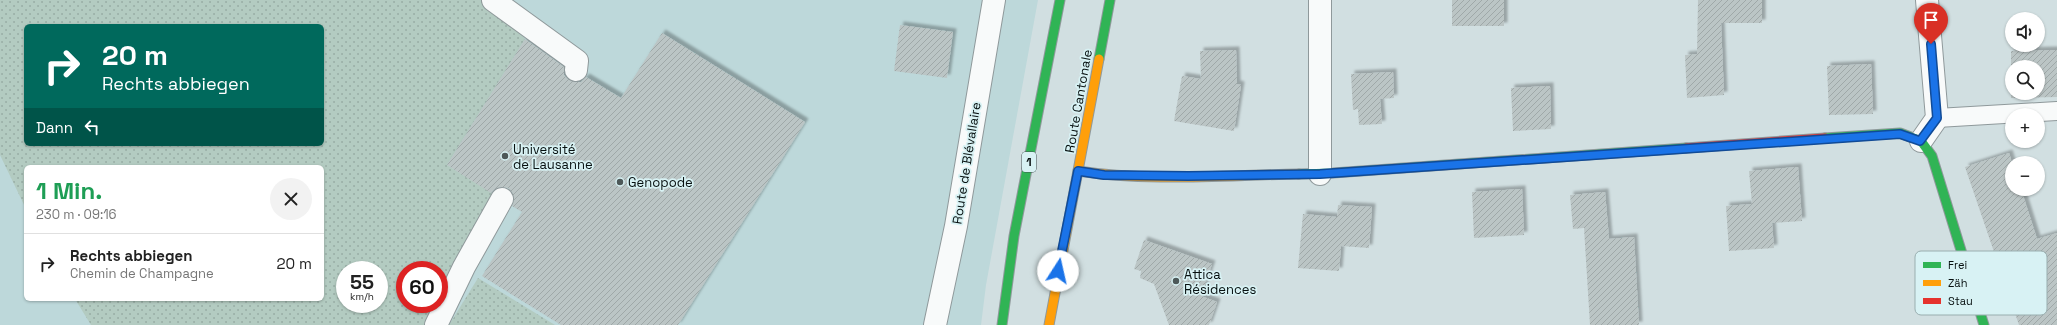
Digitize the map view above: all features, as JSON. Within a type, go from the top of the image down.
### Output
[{"type":"street","points":[[493,0],[577,61],[576,70]]},
{"type":"street","name":"Route de Blévallaire","points":[[936,325],[956,226],[994,0]]},
{"type":"street","name":"1","points":[[1002,325],[1014,236],[1060,0]]},
{"type":"street","points":[[1102,0],[1104,29]]},
{"type":"street","name":"Route Cantonale","points":[[1049,325],[1110,0]]},
{"type":"street","points":[[1320,0],[1320,174]]},
{"type":"street","points":[[1920,141],[1937,118],[1927,0]]},
{"type":"street","points":[[1078,171],[1104,175],[1188,176],[1320,174],[1900,134],[1920,141],[1932,156],[1961,251]]},
{"type":"street","points":[[436,325],[464,267],[502,199]]},
{"type":"street","points":[[1981,315],[1984,325]]},
{"type":"lane","points":[[1937,118],[2057,111]]},
{"type":"shaded area","name":"Université de Lausanne","points":[[0,0],[1038,0],[986,285],[981,325],[0,325]]},
{"type":"green space","points":[[0,0],[493,0],[500,4],[525,39],[447,165],[502,199],[448,302],[448,261],[396,261],[396,313],[442,313],[436,325],[91,325],[76,301],[324,301],[324,165],[24,165],[24,205],[0,155]]},
{"type":"green space","points":[[478,278],[555,325],[449,325]]},
{"type":"building","points":[[1452,0],[1504,0],[1504,26],[1452,26]]},
{"type":"building","points":[[1698,0],[1762,0],[1762,23],[1721,23],[1724,95],[1687,98],[1685,55],[1697,54]]},
{"type":"building","points":[[900,25],[953,32],[947,78],[894,71]]},
{"type":"building","name":"Genopode","points":[[662,33],[805,122],[678,325],[561,325],[482,276],[522,212],[512,206],[514,199],[512,192],[508,188],[501,187],[495,189],[491,193],[447,165],[525,39],[564,67],[564,75],[569,80],[581,82],[586,77],[621,98]]},
{"type":"building","points":[[1236,50],[1237,84],[1241,85],[1234,131],[1174,121],[1182,76],[1201,79],[1200,51]]},
{"type":"building","points":[[2045,50],[2057,50],[2057,97],[2045,97],[2045,60],[2011,60],[2011,52],[2045,52]]},
{"type":"building","points":[[1871,64],[1873,114],[1829,115],[1827,66]]},
{"type":"building","points":[[1393,72],[1394,98],[1380,99],[1382,124],[1359,125],[1358,109],[1353,110],[1351,74]]},
{"type":"building","points":[[1550,86],[1551,129],[1513,131],[1511,88]]},
{"type":"building","points":[[2009,153],[2010,156],[2005,156],[2005,196],[2023,196],[2037,239],[2057,233],[2057,325],[2019,325],[2016,315],[2047,315],[2047,251],[1994,251],[1965,167]]},
{"type":"building","points":[[1798,167],[1802,221],[1772,223],[1774,248],[1729,251],[1726,206],[1752,204],[1749,171]]},
{"type":"building","points":[[1522,189],[1524,235],[1474,238],[1472,192]]},
{"type":"building","points":[[1605,192],[1609,239],[1634,237],[1639,325],[1590,325],[1584,228],[1573,229],[1570,195]]},
{"type":"building","points":[[1338,205],[1372,207],[1369,248],[1341,246],[1339,271],[1298,268],[1303,214],[1337,217]]},
{"type":"building","name":"Attica Résidences","points":[[1144,240],[1212,264],[1201,296],[1217,302],[1209,325],[1169,325],[1154,284],[1140,278],[1141,271],[1134,269]]},
{"type":"traffic: fast","points":[[1002,325],[1014,236],[1060,0]]},
{"type":"traffic: fast","points":[[1099,59],[1110,0]]},
{"type":"traffic: fast","points":[[1825,138],[1900,133],[1921,141],[1932,156],[1961,251]]},
{"type":"traffic: fast","points":[[1299,174],[1333,173],[1686,148]]},
{"type":"traffic: fast","points":[[1981,315],[1984,325]]},
{"type":"traffic: slow","points":[[1049,325],[1099,59]]},
{"type":"traffic: slow","points":[[1078,171],[1160,177],[1299,174]]},
{"type":"traffic: jam","points":[[1686,148],[1825,138]]},
{"type":"place","name":"Université de Lausanne","points":[[505,156]]},
{"type":"place","name":"Genopode","points":[[620,182]]},
{"type":"place","name":"Attica Résidences","points":[[1176,281]]},
{"type":"route","points":[[1058,271],[1078,171],[1104,175],[1171,176],[1320,174],[1900,134],[1920,141],[1937,118],[1931,44]]}]
